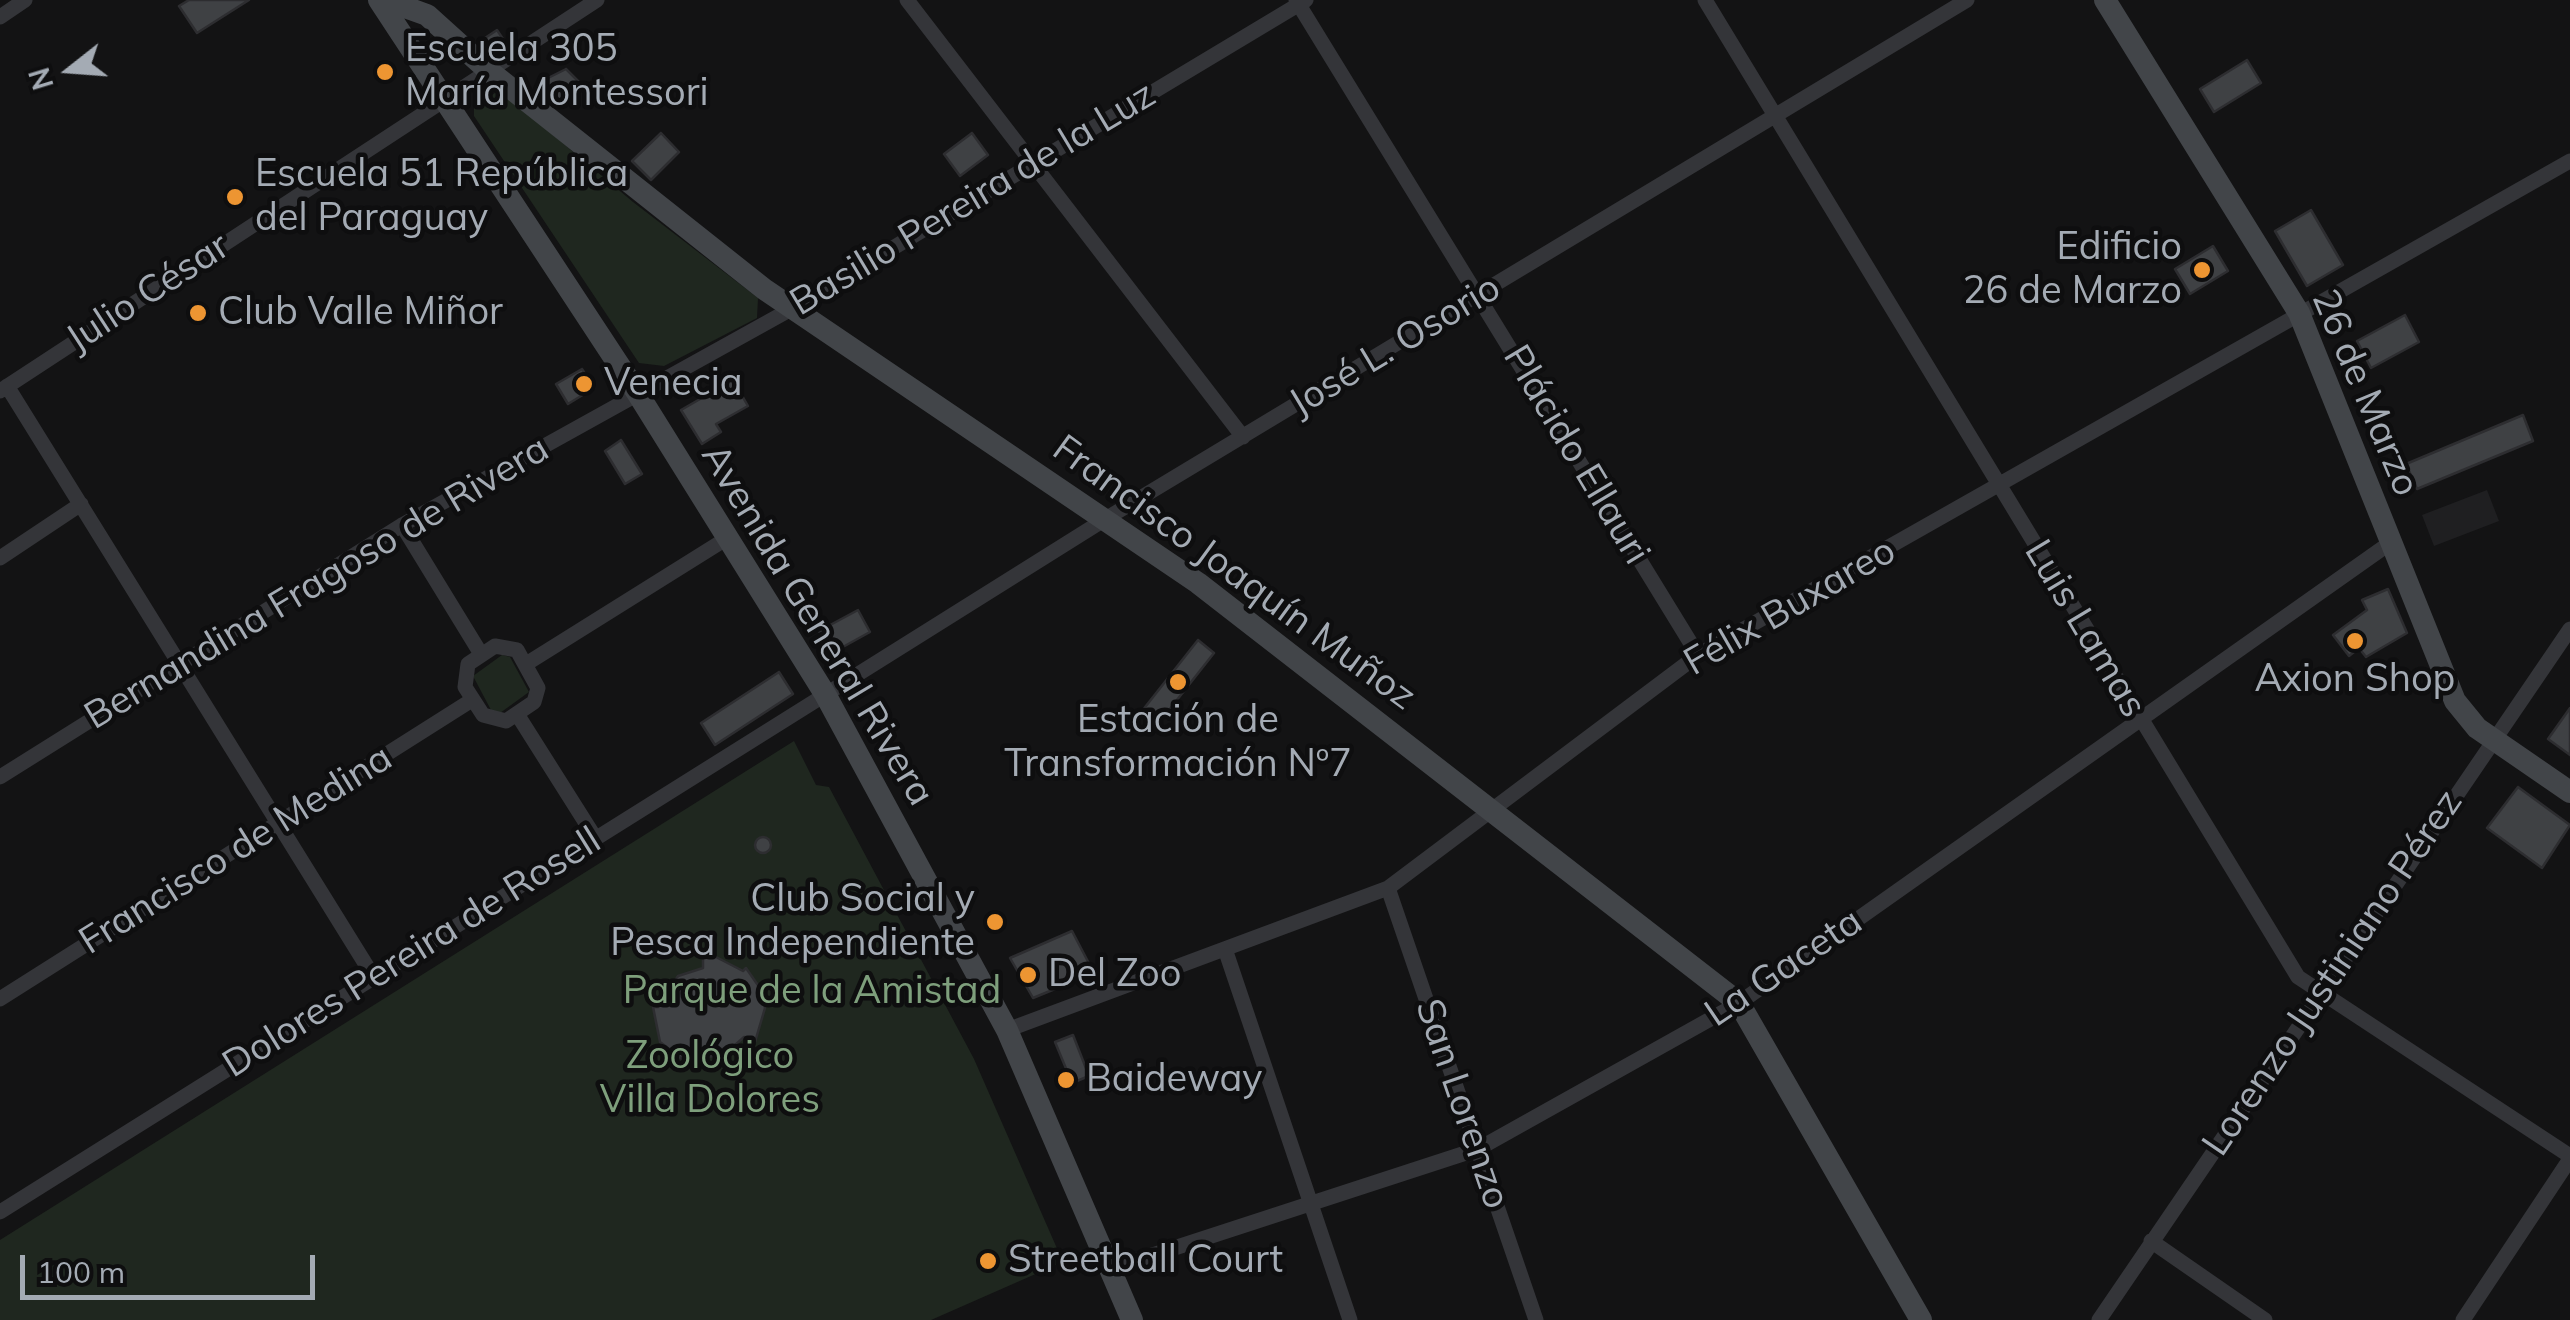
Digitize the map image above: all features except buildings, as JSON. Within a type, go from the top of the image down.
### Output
[{"type":"street","points":[[0,17],[25,0]]},
{"type":"street","name":"Francisco Joaquín Muñoz","points":[[382,0],[427,15],[489,70],[793,308],[1106,518],[1492,808],[1739,1003],[1918,1319]]},
{"type":"street","name":"Avenida General Rivera","points":[[382,0],[441,100],[638,394],[825,694],[1007,1030],[1132,1320]]},
{"type":"street","name":"Julio César","points":[[4,388],[597,0]]},
{"type":"street","points":[[907,0],[1243,437]]},
{"type":"street","name":"Luis Lamas","points":[[1705,0],[2298,977],[2570,1158]]},
{"type":"street","name":"José L. Osorio","points":[[825,694],[1106,518],[1479,297],[1966,0]]},
{"type":"street","name":"26 de Marzo","points":[[2105,0],[2299,314],[2455,701],[2492,739],[2570,792]]},
{"type":"street","name":"Basilio Pereira de la Luz","points":[[638,394],[793,308],[1300,1]]},
{"type":"street","name":"Plácido Ellauri","points":[[1300,1],[1698,655]]},
{"type":"street","name":"Félix Buxareo","points":[[1007,1030],[1388,888],[1698,655],[2000,488],[2570,161]]},
{"type":"street","points":[[4,388],[81,504],[373,976]]},
{"type":"street","name":"Bernandina Fragoso de Rivera","points":[[0,777],[402,525],[638,394]]},
{"type":"street","points":[[0,558],[81,504]]},
{"type":"street","points":[[402,525],[482,654]]},
{"type":"street","points":[[526,664],[729,537]]},
{"type":"street","name":"La Gaceta","points":[[1112,1268],[1478,1149],[1739,1003],[2390,544]]},
{"type":"street","name":"Lorenzo Justiniano Pérez","points":[[2098,1320],[2570,629]]},
{"type":"street","points":[[502,645],[526,664],[534,702],[506,721],[494,721],[483,715],[469,694],[464,671],[482,654],[502,645]]},
{"type":"street","name":"Francisco de Medina","points":[[0,999],[279,824],[469,694]]},
{"type":"street","name":"Dolores Pereira de Rosell","points":[[0,1212],[825,694]]},
{"type":"street","points":[[517,714],[596,839]]},
{"type":"street","name":"San Lorenzo","points":[[1388,888],[1536,1320]]},
{"type":"street","points":[[1226,949],[1350,1320]]},
{"type":"street","points":[[2463,1320],[2570,1158]]},
{"type":"street","points":[[2151,1242],[2265,1320]]},
{"type":"shaded area","points":[[2487,490],[2499,521],[2434,546],[2422,515]]},
{"type":"green space","points":[[495,93],[503,93],[633,202],[758,298],[757,318],[664,366],[639,363],[474,116],[474,107]]},
{"type":"green space","points":[[502,655],[510,657],[529,692],[500,713],[491,710],[473,676]]},
{"type":"green space","name":"Zoológico Villa Dolores","points":[[794,741],[816,785],[829,787],[974,1059],[1059,1253],[1056,1265],[931,1320],[0,1320],[0,1240]]},
{"type":"place","name":"Escuela 305 María Montessori","points":[[385,72]]},
{"type":"place","name":"Escuela 51 República del Paraguay","points":[[235,197]]},
{"type":"place","name":"Edificio 26 de Marzo","points":[[2202,270]]},
{"type":"place","name":"Club Valle Miñor","points":[[198,313]]},
{"type":"place","name":"Venecia","points":[[584,384]]},
{"type":"place","name":"Axion Shop","points":[[2355,641]]},
{"type":"place","name":"Estación de Transformación Nº7","points":[[1178,682]]},
{"type":"place","name":"Club Social y Pesca Independiente","points":[[995,922]]},
{"type":"place","name":"Del Zoo","points":[[1028,975]]},
{"type":"place","name":"Baideway","points":[[1066,1080]]},
{"type":"place","name":"Streetball Court","points":[[988,1261]]},
{"type":"park label","name":"Parque de la Amistad","points":[[812,992]]}]
